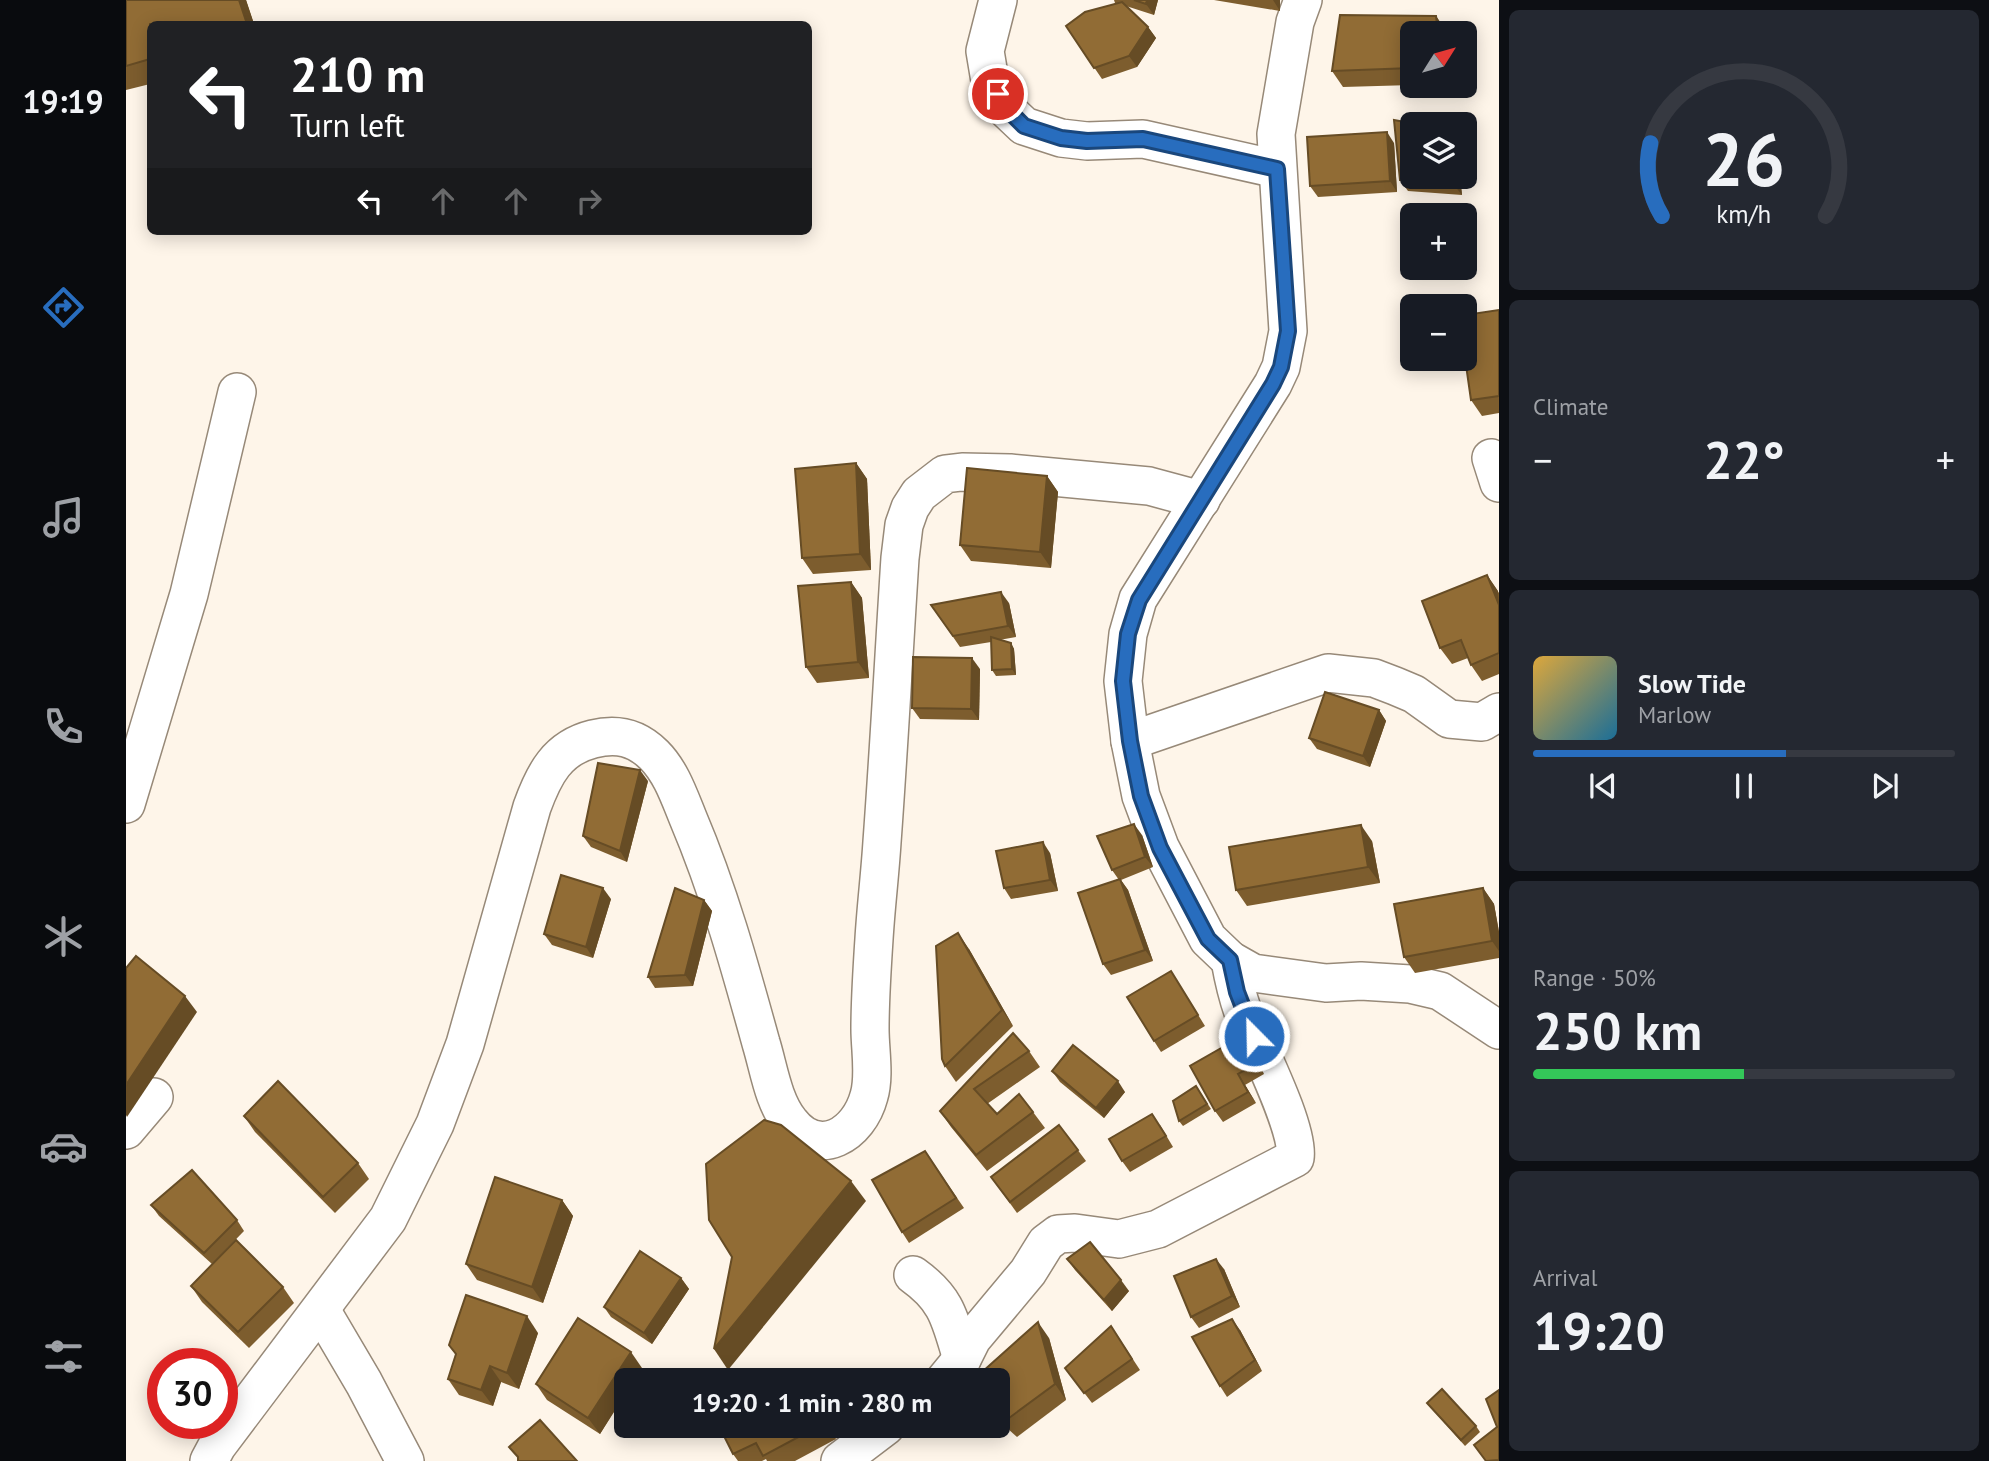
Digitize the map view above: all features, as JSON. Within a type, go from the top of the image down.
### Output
[{"type":"street","points":[[998,0],[985,51],[990,81],[1006,108],[1024,126],[1061,138],[1087,141],[1143,139],[1277,169]]},
{"type":"street","points":[[1303,0],[1296,22],[1276,134],[1288,331],[1285,351],[1273,384],[1139,600],[1128,634],[1123,681],[1130,741],[1141,796],[1160,848],[1208,939],[1230,960],[1253,973],[1300,980],[1410,984],[1440,991],[1499,1030]]},
{"type":"street","points":[[126,804],[190,594],[237,392]]},
{"type":"street","points":[[209,1461],[217,1446],[388,1219],[435,1124],[465,1044],[532,807],[541,782],[555,762],[573,745],[612,734],[638,742],[654,755],[670,775],[701,848],[737,956],[777,1098],[790,1122],[805,1137],[828,1142],[841,1137],[853,1127],[865,1108],[870,1093],[870,1014],[875,917],[900,558],[904,525],[910,508],[919,494],[945,474],[962,471],[1149,486],[1200,500]]},
{"type":"street","points":[[1130,741],[1328,673],[1374,678],[1395,686],[1414,694],[1448,719],[1482,722],[1499,712]]},
{"type":"street","points":[[954,1368],[972,1339],[1028,1272],[1046,1243],[1058,1234],[1075,1233],[1119,1239],[1137,1236],[1158,1229],[1295,1158],[1295,1139],[1244,1014],[1230,960]]},
{"type":"street","points":[[126,1130],[153,1097]]},
{"type":"street","points":[[913,1275],[931,1289],[945,1307],[953,1368]]},
{"type":"street","points":[[321,1310],[405,1461]]},
{"type":"street","points":[[839,1461],[870,1438]]},
{"type":"building","points":[[126,0],[239,0],[246,21],[147,21],[147,60],[126,66]]},
{"type":"building","points":[[1122,2],[1148,27],[1129,56],[1094,68],[1066,26],[1085,12]]},
{"type":"building","points":[[1340,15],[1436,16],[1437,21],[1400,21],[1400,68],[1332,71]]},
{"type":"building","points":[[1394,120],[1400,121],[1400,180]]},
{"type":"building","points":[[1387,132],[1390,181],[1310,186],[1307,137]]},
{"type":"building","points":[[1499,310],[1499,396],[1471,400],[1467,371],[1477,371],[1477,313]]},
{"type":"building","points":[[856,463],[860,554],[802,558],[795,469]]},
{"type":"building","points":[[967,468],[1047,476],[1040,552],[960,545]]},
{"type":"building","points":[[1487,575],[1499,605],[1499,653],[1471,665],[1461,640],[1440,648],[1422,601]]},
{"type":"building","points":[[851,582],[858,662],[806,667],[798,586]]},
{"type":"building","points":[[1001,592],[1008,626],[953,636],[931,605]]},
{"type":"building","points":[[991,637],[1011,643],[1012,669],[992,670]]},
{"type":"building","points":[[913,657],[972,658],[971,709],[912,708]]},
{"type":"building","points":[[1325,692],[1379,710],[1363,756],[1309,738]]},
{"type":"building","points":[[598,763],[640,770],[620,851],[583,836]]},
{"type":"building","points":[[1134,824],[1145,857],[1112,870],[1097,836]]},
{"type":"building","points":[[1361,825],[1368,867],[1236,890],[1229,847]]},
{"type":"building","points":[[1043,842],[1050,880],[1004,888],[996,851]]},
{"type":"building","points":[[561,875],[603,888],[586,947],[544,934]]},
{"type":"building","points":[[1120,879],[1145,950],[1103,964],[1078,893]]},
{"type":"building","points":[[675,888],[704,900],[685,975],[648,977]]},
{"type":"building","points":[[1483,888],[1492,941],[1404,957],[1394,904]]},
{"type":"building","points":[[958,933],[1002,1010],[945,1066],[942,1059],[936,946]]},
{"type":"building","points":[[136,956],[185,996],[126,1085],[126,968]]},
{"type":"building","points":[[1171,971],[1198,1015],[1154,1041],[1127,997]]},
{"type":"building","points":[[1013,1033],[1029,1051],[974,1089],[997,1114],[1019,1094],[1033,1112],[976,1155],[940,1111]]},
{"type":"building","points":[[1230,1043],[1236,1053],[1248,1047],[1256,1064],[1238,1074],[1248,1092],[1215,1111],[1190,1066]]},
{"type":"building","points":[[1073,1045],[1118,1081],[1096,1108],[1052,1071]]},
{"type":"building","points":[[278,1081],[358,1163],[323,1197],[244,1116]]},
{"type":"building","points":[[1196,1086],[1207,1104],[1179,1121],[1173,1101]]},
{"type":"building","points":[[1152,1114],[1166,1136],[1122,1161],[1109,1139]]},
{"type":"building","points":[[764,1120],[781,1125],[851,1181],[714,1349],[732,1257],[709,1220],[706,1164]]},
{"type":"building","points":[[1059,1125],[1078,1150],[1010,1202],[991,1177]]},
{"type":"building","points":[[925,1151],[956,1198],[902,1232],[872,1180]]},
{"type":"building","points":[[192,1170],[237,1220],[204,1253],[151,1205]]},
{"type":"building","points":[[495,1177],[562,1200],[532,1287],[466,1264]]},
{"type":"building","points":[[236,1240],[283,1287],[238,1332],[191,1286]]},
{"type":"building","points":[[1090,1242],[1121,1280],[1104,1300],[1067,1259]]},
{"type":"building","points":[[640,1251],[681,1278],[644,1333],[604,1307]]},
{"type":"building","points":[[1216,1259],[1232,1296],[1191,1317],[1174,1276]]},
{"type":"building","points":[[466,1295],[527,1316],[507,1373],[490,1366],[481,1390],[448,1379],[456,1354],[449,1345]]},
{"type":"building","points":[[578,1318],[631,1352],[621,1368],[614,1368],[614,1378],[588,1418],[536,1384]]},
{"type":"building","points":[[1232,1319],[1255,1360],[1220,1386],[1192,1337]]},
{"type":"building","points":[[1038,1322],[1055,1384],[1010,1417],[1010,1368],[987,1368]]},
{"type":"building","points":[[1111,1326],[1132,1359],[1084,1393],[1065,1368]]},
{"type":"building","points":[[1442,1389],[1476,1426],[1461,1440],[1427,1403]]},
{"type":"building","points":[[1499,1390],[1499,1460],[1486,1461],[1474,1445],[1497,1427],[1486,1399]]},
{"type":"building","points":[[540,1420],[577,1461],[518,1461],[518,1457],[509,1447]]},
{"type":"building","points":[[725,1438],[797,1438],[763,1456],[756,1443],[733,1454]]},
{"type":"route","points":[[998,94],[1006,108],[1024,126],[1061,138],[1087,141],[1143,139],[1277,169],[1288,331],[1281,367],[1139,600],[1128,634],[1123,681],[1130,741],[1141,796],[1160,848],[1208,939],[1230,960],[1237,992],[1254,1036]]}]
